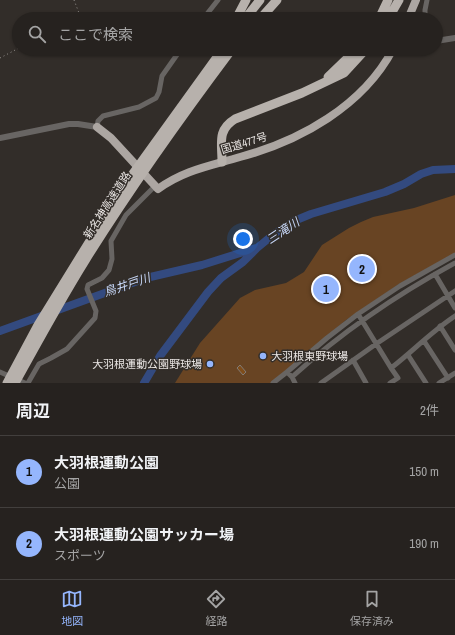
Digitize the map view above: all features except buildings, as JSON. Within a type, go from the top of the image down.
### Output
[{"type":"highway","points":[[240,12],[246,0]]},
{"type":"highway","points":[[251,12],[260,0]]},
{"type":"highway","points":[[259,12],[268,0]]},
{"type":"highway","points":[[266,12],[277,0]]},
{"type":"highway","points":[[379,12],[383,0]]},
{"type":"highway","points":[[382,12],[388,0]]},
{"type":"highway","points":[[387,12],[393,0]]},
{"type":"highway","points":[[392,12],[399,0]]},
{"type":"highway","points":[[411,12],[416,0]]},
{"type":"highway","points":[[167,129],[212,56]]},
{"type":"highway","name":"新名神高速道路","points":[[7,383],[38,325],[122,189],[224,56]]},
{"type":"highway","points":[[319,85],[350,56]]},
{"type":"highway","points":[[222,162],[222,133],[224,127],[228,123],[302,93],[344,73],[360,56]]},
{"type":"highway","name":"国道477号","points":[[155,186],[158,189],[184,173],[265,149],[291,139],[327,119],[345,106],[368,83],[388,56]]},
{"type":"highway","points":[[97,127],[111,138],[155,186]]},
{"type":"highway","name":"新名神高速道路","points":[[15,383],[85,260],[167,129]]},
{"type":"street","points":[[209,12],[218,0]]},
{"type":"street","points":[[425,12],[427,0]]},
{"type":"street","points":[[443,40],[455,38]]},
{"type":"street","points":[[0,138],[69,124],[84,124],[97,127],[98,122],[103,116],[139,107],[156,98],[159,92],[162,76],[176,56]]},
{"type":"street","points":[[28,383],[39,364],[60,354],[95,318],[96,311],[88,285],[102,278],[109,270],[112,259],[111,241],[126,215],[155,186]]},
{"type":"street","points":[[273,383],[326,338],[358,314],[400,286],[455,255]]},
{"type":"street","points":[[292,377],[361,320],[401,294],[455,263]]},
{"type":"street","points":[[434,274],[455,308]]},
{"type":"street","points":[[321,383],[455,291]]},
{"type":"street","points":[[358,314],[399,381],[390,383]]},
{"type":"street","points":[[391,368],[440,326],[455,316]]},
{"type":"street","points":[[440,326],[455,350]]},
{"type":"street","points":[[424,341],[448,378]]},
{"type":"street","points":[[408,355],[426,383]]},
{"type":"street","points":[[353,360],[366,383]]},
{"type":"street","points":[[0,372],[25,383]]},
{"type":"street","points":[[287,372],[295,383]]},
{"type":"street","points":[[439,383],[455,373]]},
{"type":"path","points":[[74,0],[79,12]]},
{"type":"path","points":[[0,58],[12,52]]},
{"type":"shaded area","points":[[455,195],[455,253],[399,284],[346,320],[271,383],[175,383],[200,343],[240,298],[255,290],[286,283],[304,272],[322,245],[361,222],[373,217],[414,208]]},
{"type":"waterway","name":"三滝川","points":[[144,383],[160,356],[208,292],[221,278],[243,262],[274,234],[294,221],[311,214],[385,192],[404,184],[421,174],[433,170],[455,169]]},
{"type":"waterway","name":"鳥井戸川","points":[[0,331],[146,278],[202,265],[256,248]]},
{"type":"place","name":"大羽根運動公園サッカー場","points":[[362,269]]},
{"type":"place","name":"大羽根運動公園","points":[[326,289]]},
{"type":"place","name":"大羽根東野球場","points":[[263,356]]},
{"type":"place","name":"大羽根運動公園野球場","points":[[210,364]]}]
